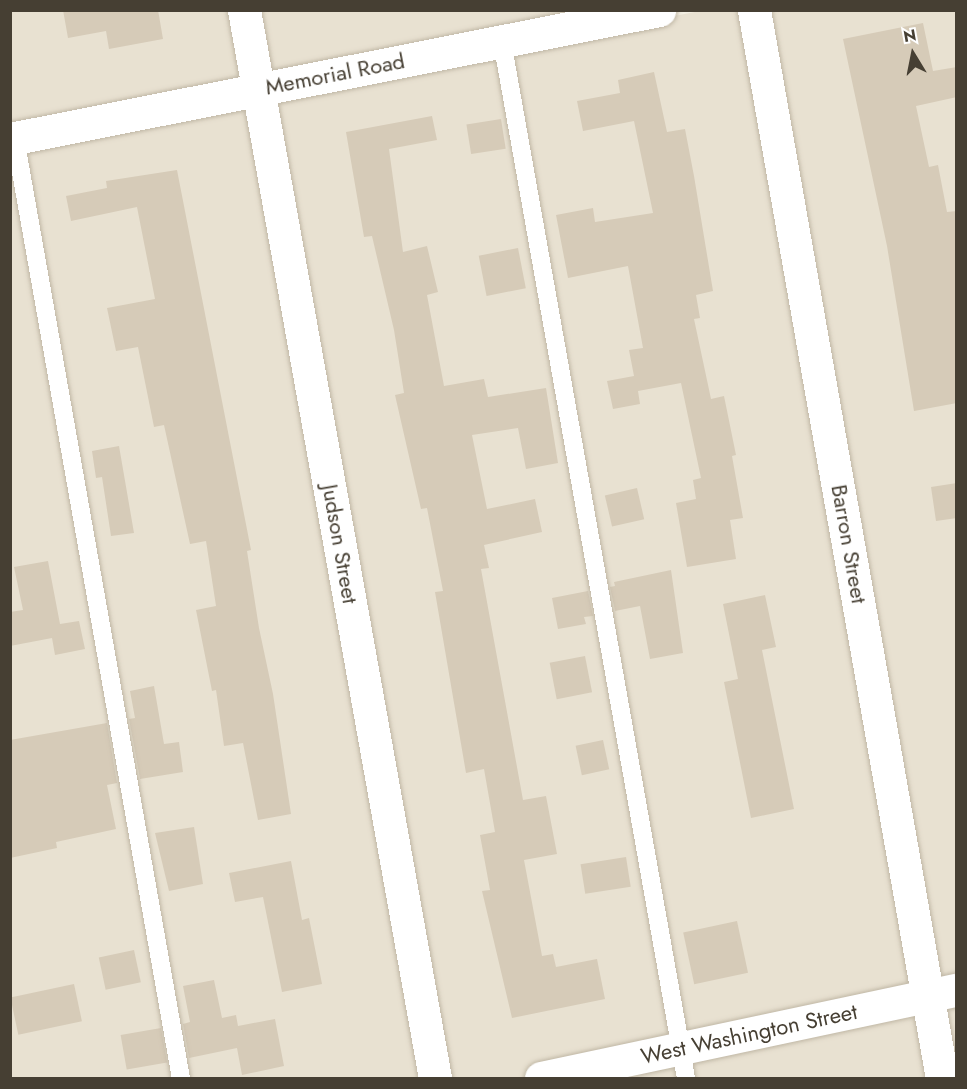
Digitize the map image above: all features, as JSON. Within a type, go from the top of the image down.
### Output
[{"type":"street","name":"Judson Street","points":[[244,10],[435,1078]]},
{"type":"street","name":"Memorial Road","points":[[13,139],[659,10]]},
{"type":"street","name":"Barron Street","points":[[754,10],[942,993],[942,1078]]},
{"type":"street","name":"West Washington Street","points":[[541,1078],[684,1064],[942,993]]},
{"type":"lane","points":[[502,41],[684,1064]]},
{"type":"lane","points":[[13,139],[181,1078]]},
{"type":"shaded area","points":[[11,11],[609,11],[11,129]]},
{"type":"shaded area","points":[[700,11],[956,11],[956,1078],[11,1078],[10,144]]},
{"type":"building","points":[[63,10],[158,10],[163,39],[109,49],[106,31],[68,38]]},
{"type":"building","points":[[923,23],[933,71],[957,67],[957,97],[916,106],[929,167],[938,165],[947,212],[957,211],[957,403],[914,411],[887,246],[843,39]]},
{"type":"building","points":[[654,72],[667,132],[685,129],[713,291],[696,295],[700,318],[694,319],[711,399],[724,396],[736,455],[732,456],[743,518],[730,520],[736,559],[687,567],[676,503],[696,499],[693,480],[701,478],[681,383],[638,391],[640,404],[613,409],[607,381],[634,376],[629,350],[643,348],[628,266],[568,278],[556,215],[593,208],[595,222],[653,213],[634,121],[583,131],[577,101],[620,93],[618,80]]},
{"type":"building","points":[[432,116],[437,140],[389,149],[403,252],[427,246],[438,292],[427,295],[444,386],[484,379],[488,397],[546,388],[558,463],[526,469],[518,428],[472,435],[487,509],[535,499],[542,532],[484,545],[489,568],[481,569],[523,800],[546,796],[557,854],[524,860],[542,956],[553,954],[556,967],[597,959],[605,999],[512,1018],[482,891],[490,890],[480,835],[495,832],[484,769],[466,773],[435,592],[443,591],[427,508],[421,509],[395,395],[404,393],[394,330],[372,236],[364,237],[346,132]]},
{"type":"building","points":[[501,119],[506,149],[471,154],[466,124]]},
{"type":"building","points":[[177,170],[251,550],[247,551],[259,628],[273,694],[291,814],[258,820],[243,743],[224,746],[216,690],[212,691],[196,610],[216,606],[206,541],[190,544],[164,425],[154,427],[138,347],[116,351],[107,308],[155,299],[137,207],[71,221],[66,196],[107,188],[106,181]]},
{"type":"building","points":[[518,248],[526,288],[487,296],[479,256]]},
{"type":"building","points":[[119,446],[134,533],[111,536],[102,477],[96,478],[92,451]]},
{"type":"building","points":[[957,483],[957,518],[936,521],[931,487]]},
{"type":"building","points":[[637,488],[644,519],[612,527],[605,495]]},
{"type":"building","points":[[48,561],[60,624],[79,621],[85,649],[55,655],[52,638],[10,646],[10,612],[23,610],[14,567]]},
{"type":"building","points":[[671,570],[683,653],[650,659],[640,606],[615,611],[610,587],[615,586],[614,582]]},
{"type":"building","points":[[588,591],[593,616],[584,617],[586,624],[558,629],[552,598]]},
{"type":"building","points":[[765,595],[776,647],[762,650],[794,809],[751,818],[724,682],[738,679],[723,604]]},
{"type":"building","points":[[585,656],[592,692],[557,699],[550,663]]},
{"type":"building","points":[[154,686],[164,744],[179,742],[183,772],[140,779],[129,719],[135,718],[130,691]]},
{"type":"building","points":[[107,723],[117,783],[107,785],[116,829],[56,842],[57,848],[10,858],[10,740]]},
{"type":"building","points":[[603,740],[609,769],[582,775],[576,746]]},
{"type":"building","points":[[194,827],[203,884],[169,891],[155,833]]},
{"type":"building","points":[[626,857],[631,887],[585,894],[581,864]]},
{"type":"building","points":[[291,861],[302,920],[309,918],[322,984],[282,992],[263,897],[235,902],[229,873]]},
{"type":"building","points":[[737,921],[748,973],[694,984],[683,932]]},
{"type":"building","points":[[134,950],[141,982],[106,990],[99,957]]},
{"type":"building","points":[[214,980],[222,1018],[236,1015],[238,1026],[275,1019],[284,1066],[242,1075],[237,1048],[189,1058],[183,1024],[190,1022],[183,986]]},
{"type":"building","points":[[74,984],[82,1021],[18,1035],[10,998]]},
{"type":"building","points":[[161,1028],[167,1062],[127,1070],[121,1035]]}]
